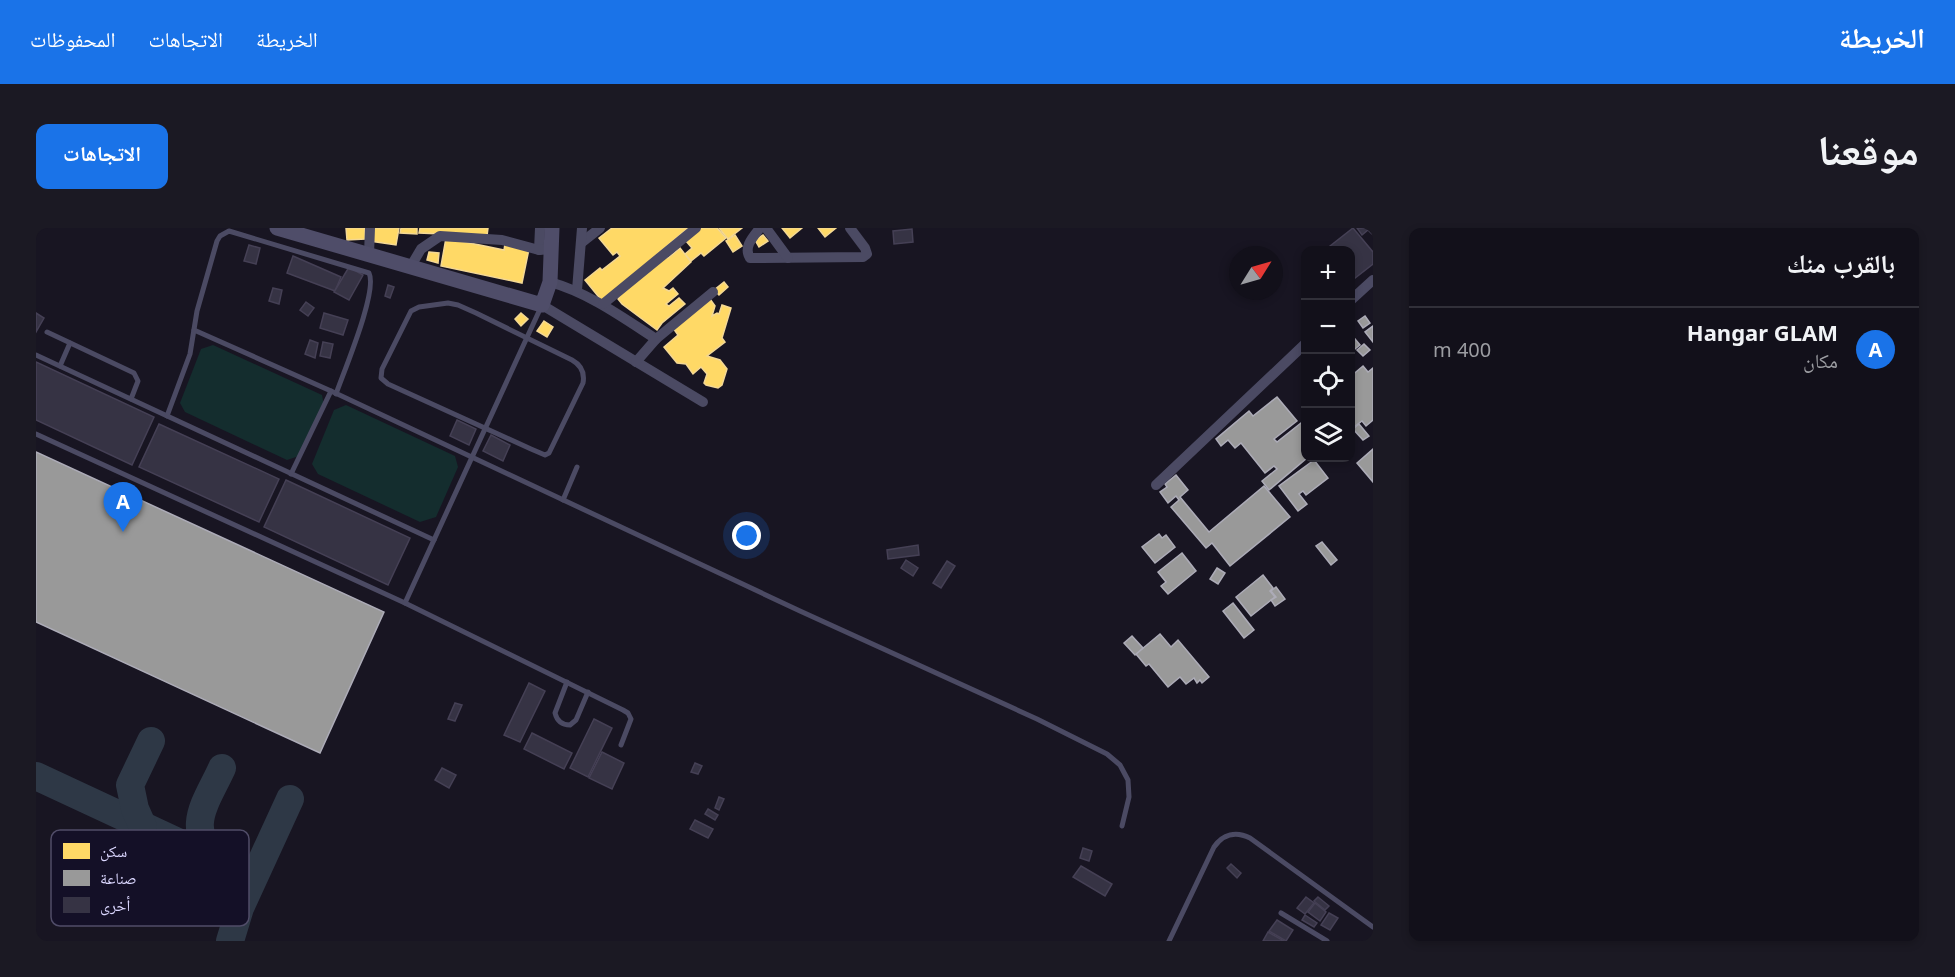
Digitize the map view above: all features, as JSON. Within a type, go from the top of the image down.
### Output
[{"type":"street","points":[[277,228],[542,305],[703,402]]},
{"type":"street","points":[[369,254],[370,228]]},
{"type":"street","points":[[540,228],[550,282],[542,305]]},
{"type":"street","points":[[545,250],[552,228]]},
{"type":"street","points":[[578,290],[582,228]]},
{"type":"street","points":[[581,243],[600,228]]},
{"type":"street","points":[[603,304],[696,228]]},
{"type":"street","points":[[760,228],[747,247],[747,254],[750,258],[863,257],[867,254],[865,248],[850,228]]},
{"type":"street","points":[[766,228],[788,258]]},
{"type":"street","points":[[411,266],[421,249],[440,236],[502,240],[545,250]]},
{"type":"street","points":[[1351,300],[1373,280]]},
{"type":"street","points":[[550,282],[578,290],[656,339]]},
{"type":"street","points":[[636,362],[656,339],[712,292]]},
{"type":"street","points":[[1156,485],[1301,347]]},
{"type":"lane","points":[[167,416],[188,360],[197,311],[217,241],[224,233],[235,232],[364,270],[371,278],[368,297],[334,392],[291,474]]},
{"type":"lane","points":[[453,304],[527,338],[577,363],[583,372],[583,383],[552,450],[546,455],[388,384],[381,378],[382,369],[408,314],[419,307],[453,304]]},
{"type":"lane","points":[[405,603],[542,305]]},
{"type":"lane","points":[[194,330],[334,392],[1037,719],[1107,754],[1120,765],[1128,780],[1129,797],[1122,826]]},
{"type":"lane","points":[[46,332],[134,373],[138,381],[131,399]]},
{"type":"lane","points":[[60,366],[70,343]]},
{"type":"lane","points":[[36,355],[434,540]]},
{"type":"lane","points":[[36,434],[405,603],[628,713],[631,719],[630,725],[621,745]]},
{"type":"lane","points":[[563,500],[577,467]]},
{"type":"lane","points":[[567,682],[555,713],[559,721],[566,725],[576,720],[588,692]]},
{"type":"lane","points":[[1169,941],[1214,847],[1224,837],[1237,834],[1250,838],[1373,927]]},
{"type":"lane","points":[[1281,913],[1327,941]]},
{"type":"green space","points":[[213,345],[322,395],[324,406],[302,455],[287,460],[185,412],[180,403],[201,349]]},
{"type":"green space","points":[[346,405],[455,456],[458,467],[436,517],[420,522],[318,474],[312,464],[334,410]]},
{"type":"building: سكن","points":[[346,228],[365,228],[365,239],[347,240]]},
{"type":"building: سكن","points":[[372,228],[399,228],[396,245],[370,241]]},
{"type":"building: سكن","points":[[401,228],[417,228],[417,234],[400,233]]},
{"type":"building: سكن","points":[[420,228],[488,228],[487,236],[419,233]]},
{"type":"building: سكن","points":[[612,228],[688,228],[602,301],[585,280],[620,256],[617,252],[613,255],[599,238]]},
{"type":"building: سكن","points":[[701,228],[717,228],[726,238],[704,256],[701,253],[691,261],[685,254],[692,248],[686,241]]},
{"type":"building: سكن","points":[[719,228],[742,228],[728,239]]},
{"type":"building: سكن","points":[[782,228],[802,228],[790,238]]},
{"type":"building: سكن","points":[[818,228],[836,228],[825,237]]},
{"type":"building: سكن","points":[[735,235],[742,246],[733,252],[726,241]]},
{"type":"building: سكن","points":[[763,235],[768,241],[759,247],[755,240]]},
{"type":"building: سكن","points":[[446,238],[504,250],[505,244],[529,249],[522,283],[441,266]]},
{"type":"building: سكن","points":[[680,248],[691,262],[663,288],[669,291],[673,288],[678,294],[666,304],[669,306],[679,298],[685,304],[657,330],[618,299],[665,256],[668,258]]},
{"type":"building: سكن","points":[[429,252],[439,253],[438,263],[427,260]]},
{"type":"building: سكن","points":[[724,282],[728,287],[719,295],[714,290]]},
{"type":"building: سكن","points":[[710,299],[715,306],[712,316],[719,314],[722,305],[731,308],[722,338],[725,342],[707,356],[720,360],[727,369],[722,385],[718,388],[704,383],[707,374],[701,367],[693,374],[686,364],[677,363],[664,347],[678,335],[673,328]]},
{"type":"building: سكن","points":[[521,313],[528,319],[521,326],[515,319]]},
{"type":"building: سكن","points":[[544,321],[553,327],[547,337],[537,331]]},
{"type":"building: صناعة","points":[[1365,316],[1370,323],[1363,328],[1358,321]]},
{"type":"building: صناعة","points":[[1373,326],[1373,342],[1365,332]]},
{"type":"building: صناعة","points":[[1355,339],[1360,345],[1355,349]]},
{"type":"building: صناعة","points":[[1364,344],[1370,350],[1363,356],[1357,350]]},
{"type":"building: صناعة","points":[[1363,366],[1368,372],[1373,368],[1373,420],[1366,426],[1362,421],[1355,426],[1355,373]]},
{"type":"building: صناعة","points":[[1277,397],[1297,421],[1274,439],[1277,442],[1301,423],[1302,462],[1269,490],[1262,481],[1277,469],[1274,466],[1265,473],[1241,443],[1235,448],[1228,440],[1221,446],[1216,439],[1249,411],[1253,416]]},
{"type":"building: صناعة","points":[[1359,424],[1369,436],[1363,440],[1355,431],[1355,427]]},
{"type":"building: صناعة","points":[[1373,449],[1373,482],[1357,463]]},
{"type":"building: صناعة","points":[[36,452],[384,612],[320,753],[36,622]]},
{"type":"building: صناعة","points":[[1311,462],[1316,462],[1328,478],[1306,495],[1303,491],[1299,494],[1307,504],[1298,511],[1279,486]]},
{"type":"building: صناعة","points":[[1176,475],[1188,490],[1180,497],[1209,532],[1264,486],[1290,517],[1230,566],[1212,543],[1206,548],[1171,507],[1179,500],[1176,496],[1168,503],[1160,492],[1167,487],[1165,484]]},
{"type":"building: صناعة","points":[[1159,534],[1162,538],[1166,535],[1175,547],[1155,563],[1142,547]]},
{"type":"building: صناعة","points":[[1322,542],[1337,560],[1331,565],[1316,546]]},
{"type":"building: صناعة","points":[[1182,553],[1196,571],[1168,594],[1161,586],[1166,582],[1158,572]]},
{"type":"building: صناعة","points":[[1217,568],[1225,573],[1218,584],[1210,579]]},
{"type":"building: صناعة","points":[[1263,575],[1273,588],[1270,591],[1275,597],[1251,616],[1236,597]]},
{"type":"building: صناعة","points":[[1276,587],[1285,599],[1275,606],[1271,600],[1276,597],[1271,591]]},
{"type":"building: صناعة","points":[[1233,603],[1254,630],[1244,638],[1223,611]]},
{"type":"building: صناعة","points":[[1160,634],[1171,647],[1178,640],[1209,677],[1202,683],[1200,680],[1197,683],[1194,678],[1186,684],[1180,677],[1168,687],[1149,664],[1146,666],[1136,654]]},
{"type":"building: صناعة","points":[[1132,636],[1143,648],[1135,655],[1124,643]]},
{"type":"building: أخرى","points":[[1353,228],[1373,252],[1373,264],[1355,278],[1355,246],[1330,246]]},
{"type":"building: أخرى","points":[[1357,228],[1373,228],[1373,235],[1368,230],[1362,235]]},
{"type":"building: أخرى","points":[[912,229],[913,242],[894,244],[893,231]]},
{"type":"building: أخرى","points":[[249,245],[260,248],[256,264],[244,261]]},
{"type":"building: أخرى","points":[[293,256],[341,277],[335,291],[287,273]]},
{"type":"building: أخرى","points":[[349,267],[363,275],[349,300],[334,292]]},
{"type":"building: أخرى","points":[[388,285],[394,287],[390,298],[385,296]]},
{"type":"building: أخرى","points":[[273,288],[282,290],[279,304],[269,301]]},
{"type":"building: أخرى","points":[[306,302],[314,308],[308,316],[300,310]]},
{"type":"building: أخرى","points":[[36,313],[44,318],[36,332]]},
{"type":"building: أخرى","points":[[324,313],[348,320],[343,335],[320,328]]},
{"type":"building: أخرى","points":[[310,340],[318,343],[315,358],[305,354]]},
{"type":"building: أخرى","points":[[323,342],[333,344],[330,358],[320,356]]},
{"type":"building: أخرى","points":[[36,362],[154,417],[132,465],[36,420]]},
{"type":"building: أخرى","points":[[457,420],[476,429],[469,445],[450,436]]},
{"type":"building: أخرى","points":[[159,424],[279,479],[259,522],[139,467]]},
{"type":"building: أخرى","points":[[491,435],[510,445],[503,461],[483,451]]},
{"type":"building: أخرى","points":[[286,480],[410,538],[388,585],[264,527]]},
{"type":"building: أخرى","points":[[918,545],[919,555],[888,559],[887,550]]},
{"type":"building: أخرى","points":[[906,560],[918,568],[913,576],[901,568]]},
{"type":"building: أخرى","points":[[947,561],[955,566],[941,588],[933,583]]},
{"type":"building: أخرى","points":[[529,683],[545,691],[520,742],[504,735]]},
{"type":"building: أخرى","points":[[455,703],[462,705],[455,721],[448,719]]},
{"type":"building: أخرى","points":[[594,719],[612,728],[588,777],[570,768]]},
{"type":"building: أخرى","points":[[532,733],[572,753],[564,769],[524,749]]},
{"type":"building: أخرى","points":[[602,752],[624,763],[612,789],[589,778]]},
{"type":"building: أخرى","points":[[695,763],[702,766],[698,774],[691,772]]},
{"type":"building: أخرى","points":[[442,768],[456,775],[449,788],[435,780]]},
{"type":"building: أخرى","points":[[719,797],[724,799],[719,810],[715,808]]},
{"type":"building: أخرى","points":[[708,809],[718,815],[715,820],[705,814]]},
{"type":"building: أخرى","points":[[695,820],[713,829],[708,838],[690,829]]},
{"type":"building: أخرى","points":[[1083,848],[1092,851],[1089,861],[1080,858]]},
{"type":"building: أخرى","points":[[1231,864],[1241,873],[1237,878],[1227,868]]},
{"type":"building: أخرى","points":[[1081,866],[1112,884],[1105,896],[1073,877]]},
{"type":"building: أخرى","points":[[1306,897],[1314,903],[1305,914],[1297,908]]},
{"type":"building: أخرى","points":[[1318,897],[1329,906],[1325,910],[1314,901]]},
{"type":"building: أخرى","points":[[1315,903],[1326,912],[1320,921],[1308,912]]},
{"type":"building: أخرى","points":[[1329,913],[1338,918],[1330,930],[1321,925]]},
{"type":"building: أخرى","points":[[1305,915],[1317,923],[1314,927],[1302,920]]},
{"type":"building: أخرى","points":[[1277,920],[1293,930],[1286,941],[1269,931]]},
{"type":"building: أخرى","points":[[1268,932],[1284,941],[1263,941]]},
{"type":"taxiway","points":[[143,827],[135,809],[130,785],[151,741]]},
{"type":"taxiway","points":[[200,830],[204,805],[222,768]]},
{"type":"taxiway","points":[[36,776],[152,830]]},
{"type":"taxiway","points":[[249,888],[290,799]]},
{"type":"taxiway","points":[[249,875],[253,877]]},
{"type":"taxiway","points":[[230,941],[235,926]]},
{"type":"place","name":"Hangar GLAM","points":[[123,532]]}]
